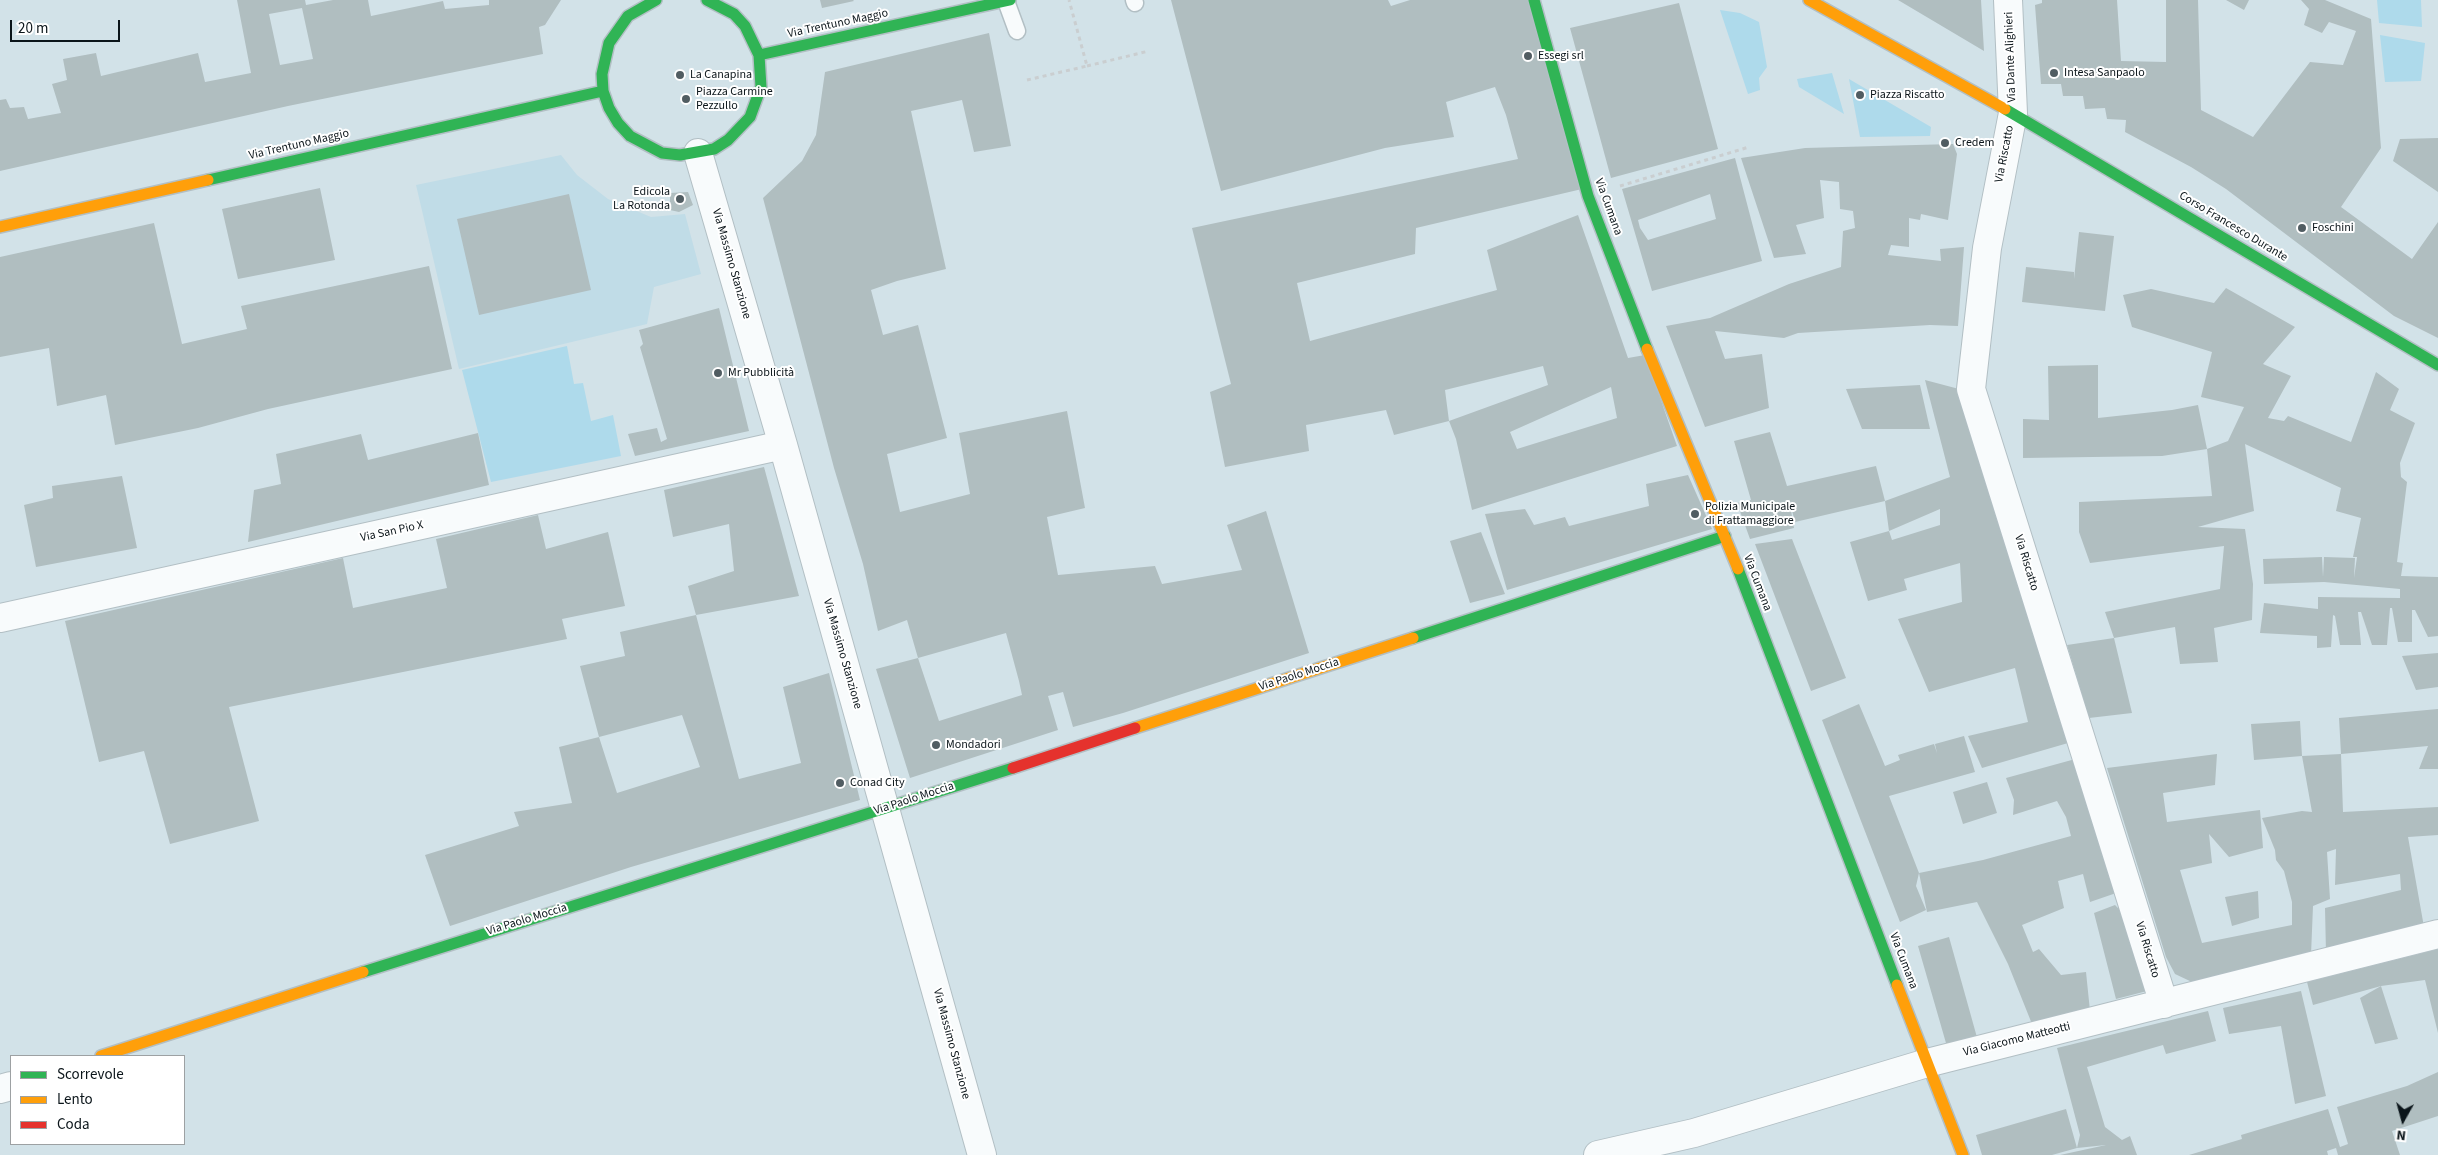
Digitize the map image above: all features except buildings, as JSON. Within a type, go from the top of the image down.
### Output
[{"type":"street","points":[[628,16],[631,0]]},
{"type":"street","points":[[656,0],[628,16],[617,28],[606,50],[602,74],[603,91],[609,108],[618,123],[630,136],[662,153],[680,155],[698,154],[714,149],[728,140],[750,117],[761,87],[760,55],[745,26],[734,14],[707,0]]},
{"type":"street","name":"Via Trentuno Maggio","points":[[760,55],[1008,0]]},
{"type":"street","points":[[1534,0],[1539,16]]},
{"type":"street","points":[[1539,16],[1544,0]]},
{"type":"street","points":[[1809,0],[2013,114]]},
{"type":"street","name":"Via Dante Alighieri","points":[[2008,0],[2013,114]]},
{"type":"street","name":"Via Cumana","points":[[1539,16],[1588,196],[1650,355],[1725,536],[1963,1155]]},
{"type":"street","name":"Via Trentuno Maggio","points":[[0,226],[603,91]]},
{"type":"street","name":"Corso Francesco Durante","points":[[2013,114],[2438,365]]},
{"type":"street","name":"Via Riscatto","points":[[2013,114],[1987,248],[1971,389],[2164,1004]]},
{"type":"street","name":"Via Massimo Stanzione","points":[[698,154],[784,445],[982,1155]]},
{"type":"street","name":"Via San Pio X","points":[[0,618],[784,445]]},
{"type":"street","name":"Via Paolo Moccia","points":[[104,1055],[273,1000],[886,808],[1725,536]]},
{"type":"street","name":"Via Giacomo Matteotti","points":[[1598,1155],[1694,1133],[1927,1063],[2438,934]]},
{"type":"lane","points":[[1008,0],[1017,30]]},
{"type":"path","points":[[1069,0],[1087,66]]},
{"type":"path","points":[[1027,80],[1149,50]]},
{"type":"path","points":[[1588,196],[1749,147]]},
{"type":"shaded area","points":[[2377,0],[2421,0],[2422,27],[2379,23]]},
{"type":"shaded area","points":[[1720,10],[1740,13],[1759,22],[1767,67],[1759,78],[1760,90],[1748,94]]},
{"type":"shaded area","points":[[2380,35],[2425,43],[2421,81],[2385,82]]},
{"type":"shaded area","points":[[1832,73],[1844,114],[1799,87],[1797,79]]},
{"type":"shaded area","points":[[1849,79],[1931,127],[1930,136],[1860,137]]},
{"type":"shaded area","points":[[561,155],[577,175],[608,199],[651,217],[685,214],[701,274],[654,287],[647,324],[459,369],[416,185]]},
{"type":"shaded area","points":[[567,346],[574,384],[583,383],[591,421],[613,415],[621,456],[491,482],[462,370]]},
{"type":"traffic: fast","points":[[656,0],[628,16],[609,43],[602,74],[603,91],[609,108],[618,123],[630,136],[662,153],[680,155],[714,149],[728,140],[750,117],[761,87],[759,55],[745,26],[734,14],[707,0]]},
{"type":"traffic: fast","points":[[759,55],[1010,0]]},
{"type":"traffic: fast","points":[[1534,0],[1588,196],[1647,349]]},
{"type":"traffic: fast","points":[[208,180],[603,91]]},
{"type":"traffic: fast","points":[[2005,109],[2438,365]]},
{"type":"traffic: fast","points":[[1413,638],[1725,536]]},
{"type":"traffic: fast","points":[[1738,569],[1897,985]]},
{"type":"traffic: fast","points":[[363,972],[1013,768]]},
{"type":"traffic: slow","points":[[1809,0],[2005,109]]},
{"type":"traffic: slow","points":[[0,227],[208,180]]},
{"type":"traffic: slow","points":[[1647,349],[1738,569]]},
{"type":"traffic: slow","points":[[1135,728],[1413,638]]},
{"type":"traffic: slow","points":[[104,1055],[363,972]]},
{"type":"traffic: slow","points":[[1897,985],[1963,1155]]},
{"type":"traffic: jam","points":[[1013,768],[1135,728]]},
{"type":"place","name":"Essegi srl","points":[[1528,56]]},
{"type":"place","name":"Intesa Sanpaolo","points":[[2054,73]]},
{"type":"place","name":"La Canapina","points":[[680,75]]},
{"type":"place","name":"Piazza Riscatto","points":[[1860,95]]},
{"type":"place","name":"Piazza Carmine Pezzullo","points":[[686,99]]},
{"type":"place","name":"Credem","points":[[1945,143]]},
{"type":"place","name":"Edicola La Rotonda","points":[[680,199]]},
{"type":"place","name":"Foschini","points":[[2302,228]]},
{"type":"place","name":"Mr Pubblicità","points":[[718,373]]},
{"type":"place","name":"Polizia Municipale di Frattamaggiore","points":[[1695,514]]},
{"type":"place","name":"Mondadori","points":[[936,745]]},
{"type":"place","name":"Conad City","points":[[840,783]]}]
